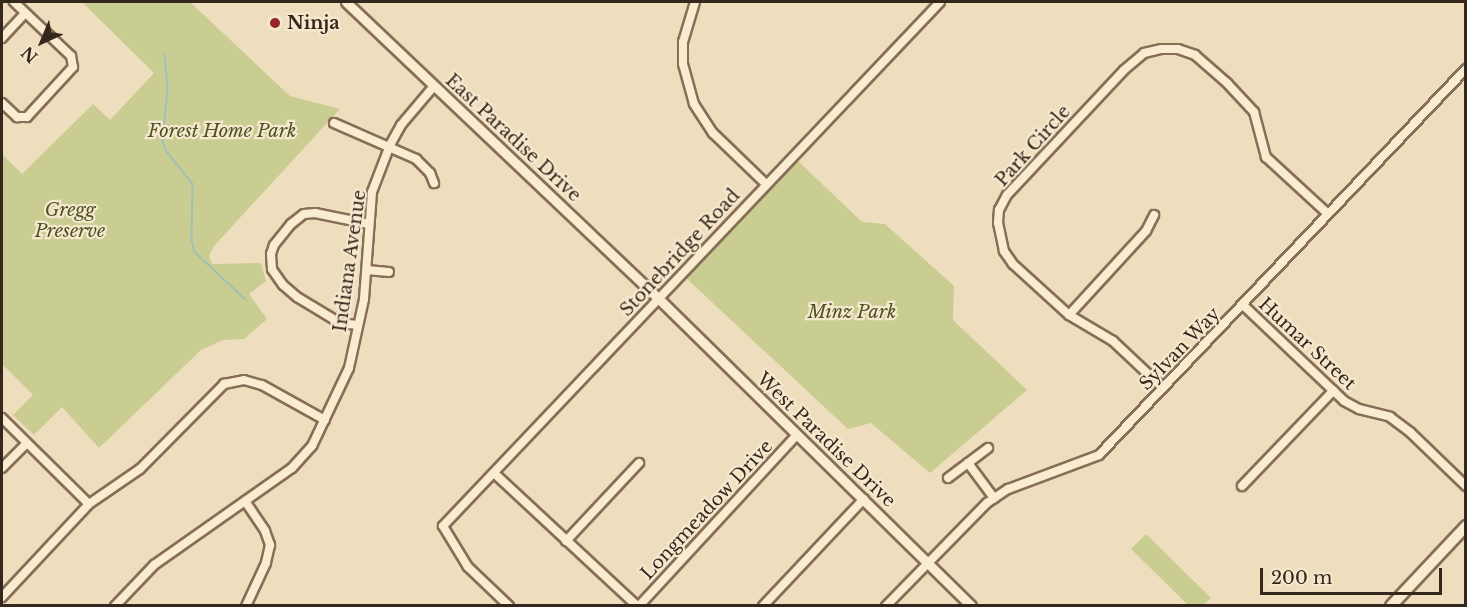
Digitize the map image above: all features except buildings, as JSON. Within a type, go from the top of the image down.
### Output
[{"type":"main road","points":[[1392,606],[1466,526]]},
{"type":"street","points":[[2,103],[17,117],[27,117],[73,67],[71,56],[14,2]]},
{"type":"street","name":"East Paradise Drive","points":[[346,2],[658,298]]},
{"type":"street","points":[[695,2],[683,42],[683,64],[694,104],[713,133],[766,184]]},
{"type":"street","name":"Stonebridge Road","points":[[509,606],[468,567],[443,526],[940,2]]},
{"type":"street","points":[[2,38],[25,13]]},
{"type":"street","name":"Park Circle","points":[[1164,388],[1113,341],[1069,315],[1013,264],[1004,251],[998,223],[999,210],[1007,195],[1124,70],[1144,53],[1178,49],[1195,55],[1254,112],[1266,157],[1328,214]]},
{"type":"street","name":"Sylvan Way","points":[[886,606],[927,562],[994,498],[1008,489],[1099,455],[1466,69]]},
{"type":"street","name":"Indiana Avenue","points":[[114,606],[154,565],[303,458],[325,420],[349,368],[367,270],[372,192],[401,125],[434,86]]},
{"type":"street","points":[[334,123],[416,159],[430,173],[434,183]]},
{"type":"street","points":[[358,325],[340,323],[297,297],[283,285],[272,269],[271,254],[274,245],[291,224],[304,214],[315,213],[369,224]]},
{"type":"street","points":[[1069,315],[1146,231],[1154,215]]},
{"type":"street","points":[[367,270],[389,272]]},
{"type":"street","name":"West Paradise Drive","points":[[658,298],[971,606]]},
{"type":"street","name":"Humar Street","points":[[1243,305],[1333,391],[1351,405],[1390,417],[1410,432],[1466,486]]},
{"type":"street","points":[[2,597],[89,504],[140,469],[224,384],[244,380],[262,386],[325,420]]},
{"type":"street","points":[[1242,486],[1333,391]]},
{"type":"street","points":[[2,418],[89,504]]},
{"type":"street","name":"Longmeadow Drive","points":[[638,606],[797,435]]},
{"type":"street","points":[[2,468],[27,443]]},
{"type":"street","points":[[948,478],[988,448]]},
{"type":"street","points":[[968,462],[994,498]]},
{"type":"street","points":[[566,541],[639,463]]},
{"type":"street","points":[[494,473],[638,606]]},
{"type":"street","points":[[763,606],[864,500]]},
{"type":"street","points":[[245,501],[265,531],[270,545],[266,563],[246,606]]},
{"type":"green space","points":[[82,2],[190,2],[290,96],[340,109],[214,246],[209,256],[212,264],[261,263],[266,281],[249,294],[267,319],[244,339],[223,340],[201,350],[99,448],[62,407],[34,435],[13,415],[33,395],[2,364],[2,154],[22,174],[93,104],[110,120],[154,73]]},
{"type":"green space","name":"Minz Park","points":[[796,159],[862,222],[885,224],[954,286],[953,320],[1027,390],[930,473],[871,423],[848,429],[685,277]]},
{"type":"green space","points":[[1146,534],[1211,598],[1203,605],[1188,605],[1131,549]]},
{"type":"waterway","points":[[165,54],[168,89],[163,142],[167,152],[193,184],[192,240],[195,252],[245,299]]},
{"type":"place","name":"Ninja","points":[[275,23]]},
{"type":"park label","name":"Forest Home Park","points":[[222,131]]},
{"type":"park label","name":"Gregg Preserve","points":[[70,221]]}]
